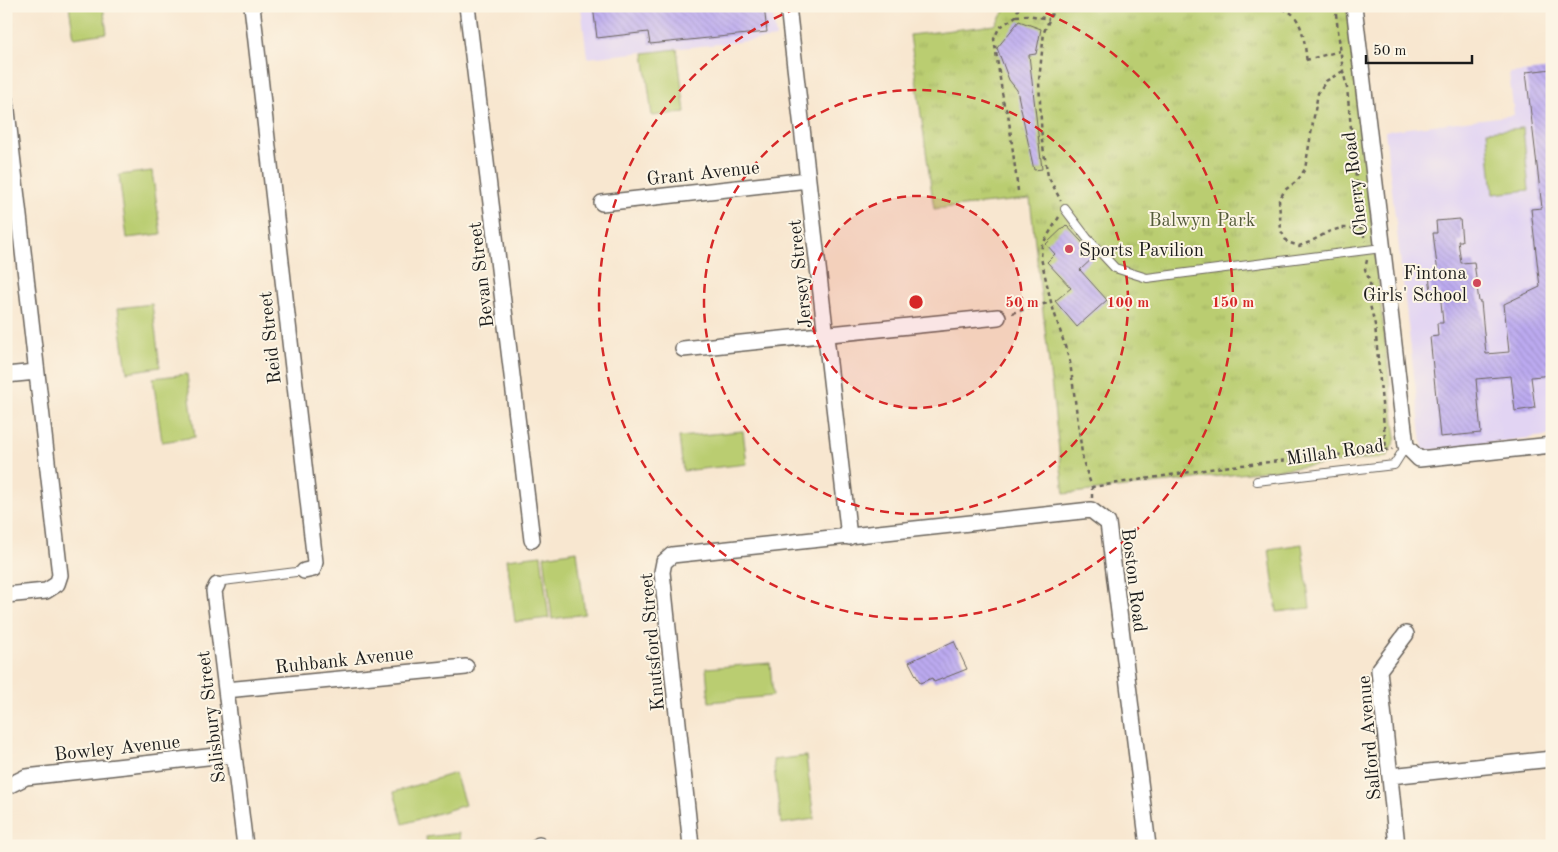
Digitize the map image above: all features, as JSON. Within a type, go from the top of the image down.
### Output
[{"type":"street","name":"Reid Street","points":[[252,6],[315,562],[313,568],[304,571]]},
{"type":"street","name":"Bevan Street","points":[[467,6],[532,540]]},
{"type":"street","name":"Jersey Street","points":[[788,6],[849,537]]},
{"type":"street","name":"Cherry Road","points":[[1354,6],[1376,249],[1406,446]]},
{"type":"street","points":[[6,102],[60,575],[57,584],[46,591],[6,595]]},
{"type":"street","name":"Grant Avenue","points":[[602,203],[808,180]]},
{"type":"street","points":[[682,349],[826,336],[998,317]]},
{"type":"street","points":[[6,375],[36,372]]},
{"type":"street","name":"Millah Road","points":[[1406,446],[1419,459],[1552,444]]},
{"type":"street","name":"Boston Road","points":[[849,537],[1091,510],[1108,523],[1148,846]]},
{"type":"street","name":"Knutsford Street","points":[[691,846],[662,572],[664,562],[672,555],[849,537]]},
{"type":"street","name":"Salisbury Street","points":[[217,585],[214,590],[245,846]]},
{"type":"street","name":"Salford Avenue","points":[[1397,846],[1379,670],[1406,634]]},
{"type":"street","name":"Ruhbank Avenue","points":[[226,690],[466,666]]},
{"type":"street","name":"Bowley Avenue","points":[[6,787],[26,777],[234,754]]},
{"type":"street","points":[[1390,776],[1552,759]]},
{"type":"lane","points":[[1065,209],[1087,238],[1115,268],[1147,278],[1376,249]]},
{"type":"lane","name":"Millah Road","points":[[1257,481],[1394,465],[1406,446]]},
{"type":"lane","name":"Reid Street","points":[[217,585],[223,581],[304,571]]},
{"type":"path","points":[[1016,16],[1019,6]]},
{"type":"path","points":[[1055,6],[1044,32],[1039,80],[1042,141],[1048,176],[1065,209],[1042,245],[1041,258],[1070,362],[1083,461],[1092,487],[1223,467],[1406,446]]},
{"type":"path","points":[[1258,6],[1266,10],[1282,8],[1293,14],[1303,33],[1306,62],[1340,51]]},
{"type":"path","points":[[1335,6],[1340,51],[1347,88],[1361,228],[1376,249],[1365,268],[1370,282],[1370,305],[1375,324],[1386,449]]},
{"type":"path","points":[[1018,191],[1008,113],[1004,105],[994,39],[999,28],[1016,16],[1028,15],[1049,19]]},
{"type":"path","points":[[1343,71],[1326,81],[1318,93],[1305,169],[1298,180],[1285,190],[1279,200],[1280,231],[1287,242],[1298,246],[1340,228],[1361,228]]},
{"type":"path","points":[[998,317],[1052,302]]},
{"type":"shaded area","points":[[581,6],[772,6],[776,38],[587,58]]},
{"type":"shaded area","name":"Fintona Girls' School","points":[[1552,69],[1552,435],[1423,451],[1385,131],[1514,115],[1509,73]]},
{"type":"green space","points":[[69,6],[103,6],[107,33],[74,38]]},
{"type":"green space","name":"Balwyn Park","points":[[1005,6],[1347,6],[1396,438],[1387,457],[1064,494],[1030,199],[934,209],[910,35],[995,25],[1005,10]]},
{"type":"green space","points":[[677,49],[685,112],[652,116],[644,53]]},
{"type":"green space","points":[[1523,128],[1529,190],[1493,194],[1487,131]]},
{"type":"green space","points":[[152,171],[161,234],[127,238],[119,175]]},
{"type":"green space","points":[[152,304],[160,367],[127,372],[118,308]]},
{"type":"green space","points":[[187,374],[195,437],[162,442],[153,378]]},
{"type":"green space","points":[[743,431],[747,464],[683,471],[679,437]]},
{"type":"green space","points":[[1302,544],[1310,608],[1277,612],[1269,549]]},
{"type":"green space","points":[[577,551],[585,614],[552,619],[544,556]]},
{"type":"green space","points":[[541,555],[549,618],[515,622],[507,559]]},
{"type":"green space","points":[[770,663],[773,696],[709,702],[706,668]]},
{"type":"green space","points":[[806,756],[814,819],[781,824],[773,760]]},
{"type":"green space","points":[[455,773],[465,805],[403,824],[394,792]]},
{"type":"green space","points":[[459,833],[461,846],[427,846],[426,837]]},
{"type":"building","points":[[593,6],[764,6],[767,32],[650,44],[648,32],[597,38]]},
{"type":"building","points":[[1019,21],[1041,29],[1036,54],[1029,55],[1042,169],[1034,170],[1017,90],[1009,80],[997,48]]},
{"type":"building","points":[[1552,69],[1552,375],[1531,377],[1535,408],[1515,411],[1511,376],[1476,379],[1481,433],[1440,437],[1430,337],[1438,336],[1437,323],[1443,323],[1440,291],[1431,292],[1429,275],[1438,274],[1433,233],[1437,233],[1436,221],[1460,219],[1462,241],[1458,241],[1461,263],[1474,262],[1479,302],[1481,302],[1486,354],[1509,352],[1504,304],[1540,287],[1531,209],[1542,208],[1526,72]]},
{"type":"building","points":[[1066,225],[1095,256],[1080,270],[1107,300],[1077,327],[1055,301],[1071,288],[1047,262],[1055,254],[1046,244]]},
{"type":"building","points":[[954,641],[967,669],[934,682],[932,678],[920,683],[909,662]]},
{"type":"place","name":"Sports Pavilion","points":[[1069,249]]},
{"type":"place","name":"Fintona Girls' School","points":[[1477,283]]}]
